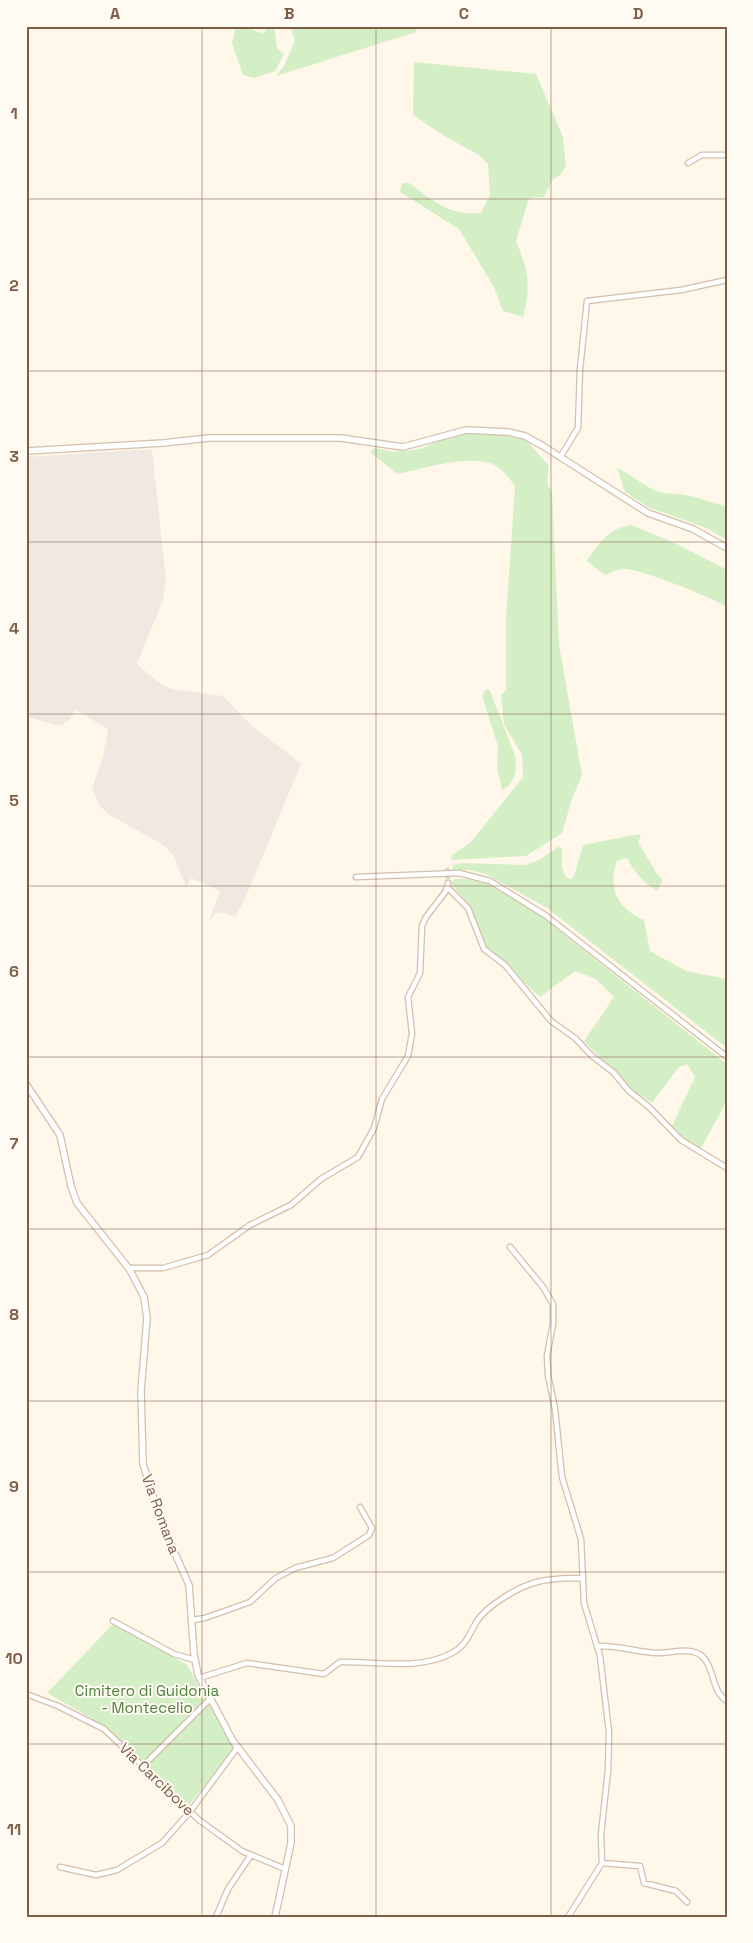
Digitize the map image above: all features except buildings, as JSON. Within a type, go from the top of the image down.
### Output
[{"type":"street","points":[[688,162],[702,155],[727,155]]},
{"type":"street","points":[[561,456],[578,428],[580,369],[587,300],[681,290],[727,280]]},
{"type":"street","points":[[26,451],[163,443],[209,438],[341,438],[403,447],[456,431],[482,429],[521,435],[561,456],[648,513],[694,529],[727,548]]},
{"type":"street","points":[[356,877],[456,873],[472,875],[490,881],[538,910],[727,1056]]},
{"type":"street","points":[[129,1268],[160,1268],[206,1256],[250,1225],[291,1205],[321,1179],[358,1157],[374,1128],[382,1099],[408,1056],[412,1030],[408,997],[420,973],[421,929],[426,917],[448,885],[466,906],[484,949],[507,968],[551,1021],[575,1038],[592,1056],[613,1072],[629,1091],[651,1109],[681,1140],[727,1168]]},
{"type":"street","name":"Via Romana","points":[[26,1084],[60,1135],[70,1186],[76,1202],[129,1268],[141,1290],[146,1310],[141,1384],[141,1430],[144,1464],[161,1522],[188,1580],[194,1660],[199,1678],[237,1748],[269,1788],[289,1820],[292,1840],[275,1917]]},
{"type":"street","points":[[510,1247],[546,1292],[553,1304],[547,1368],[555,1409],[562,1477],[581,1539],[585,1609],[602,1666],[609,1742],[601,1835],[602,1863],[568,1917]]},
{"type":"street","points":[[192,1620],[205,1618],[248,1602],[268,1584],[288,1572],[329,1560],[369,1535],[372,1528],[360,1507]]},
{"type":"street","points":[[199,1678],[245,1663],[280,1666],[324,1674],[340,1662],[362,1664],[435,1660],[460,1648],[466,1642],[483,1614],[517,1588],[536,1581],[582,1578]]},
{"type":"street","points":[[113,1621],[174,1654],[194,1660]]},
{"type":"street","points":[[597,1646],[655,1653],[686,1651],[699,1654],[706,1662],[719,1693],[727,1701]]},
{"type":"street","name":"Via Carcibove","points":[[26,1694],[58,1706],[104,1729],[199,1820],[251,1855],[285,1869]]},
{"type":"street","points":[[146,1763],[210,1699]]},
{"type":"street","points":[[60,1867],[96,1875],[116,1870],[161,1844],[192,1809],[237,1748]]},
{"type":"street","points":[[216,1917],[228,1889],[251,1855]]},
{"type":"street","points":[[602,1863],[640,1866],[643,1870],[644,1883],[676,1891],[687,1902]]},
{"type":"shaded area","points":[[152,449],[166,580],[163,600],[137,664],[158,682],[171,689],[223,696],[250,724],[301,764],[244,901],[235,917],[222,912],[217,913],[209,920],[220,891],[191,878],[186,887],[173,855],[165,846],[108,814],[99,805],[92,788],[103,757],[108,729],[76,710],[68,721],[61,725],[26,716],[26,457]]},
{"type":"green space","points":[[236,26],[252,26],[253,30],[264,34],[267,26],[274,26],[277,48],[284,54],[275,71],[254,78],[243,75],[232,43]]},
{"type":"green space","points":[[290,26],[416,26],[416,32],[276,76],[284,66],[295,41]]},
{"type":"green space","points":[[414,62],[536,74],[563,137],[566,166],[560,175],[553,179],[544,197],[529,198],[516,241],[524,261],[528,287],[523,317],[503,311],[494,287],[459,229],[400,192],[402,183],[409,183],[450,210],[469,213],[481,213],[490,195],[488,164],[479,155],[446,137],[413,115]]},
{"type":"green space","points":[[475,430],[526,440],[549,466],[547,482],[552,493],[559,645],[582,775],[572,799],[562,833],[526,856],[451,860],[452,855],[470,843],[523,777],[522,755],[504,724],[501,695],[506,690],[506,618],[515,487],[501,469],[484,462],[460,461],[397,474],[370,452],[375,448],[395,452],[421,449],[454,433]]},
{"type":"green space","points":[[617,468],[658,492],[681,494],[727,506],[727,540],[706,528],[648,507],[625,492]]},
{"type":"green space","points":[[631,525],[677,544],[727,570],[727,607],[676,584],[644,573],[622,569],[605,575],[587,561],[610,533]]},
{"type":"green space","points":[[489,689],[515,755],[516,766],[513,780],[502,790],[497,767],[498,746],[482,696],[485,690]]},
{"type":"green space","points":[[639,834],[641,836],[638,842],[657,874],[663,880],[657,891],[640,877],[627,858],[617,861],[613,880],[614,889],[621,904],[644,920],[650,951],[686,971],[727,979],[727,1048],[547,908],[486,874],[469,870],[452,871],[453,865],[460,863],[525,865],[539,860],[558,847],[562,848],[562,867],[566,877],[571,879],[574,876],[583,845]]},
{"type":"green space","points":[[455,879],[468,879],[487,884],[533,910],[727,1064],[727,1101],[700,1150],[691,1145],[672,1126],[695,1077],[687,1064],[678,1068],[652,1103],[636,1093],[584,1041],[614,997],[596,979],[575,971],[540,997],[487,948],[470,906],[450,883]]},
{"type":"green space","name":"Cimitero di Guidonia - Montecelio","points":[[114,1623],[187,1665],[234,1748],[189,1805],[105,1726],[47,1693]]},
{"type":"tunnel","points":[[447,868],[448,883]]}]
